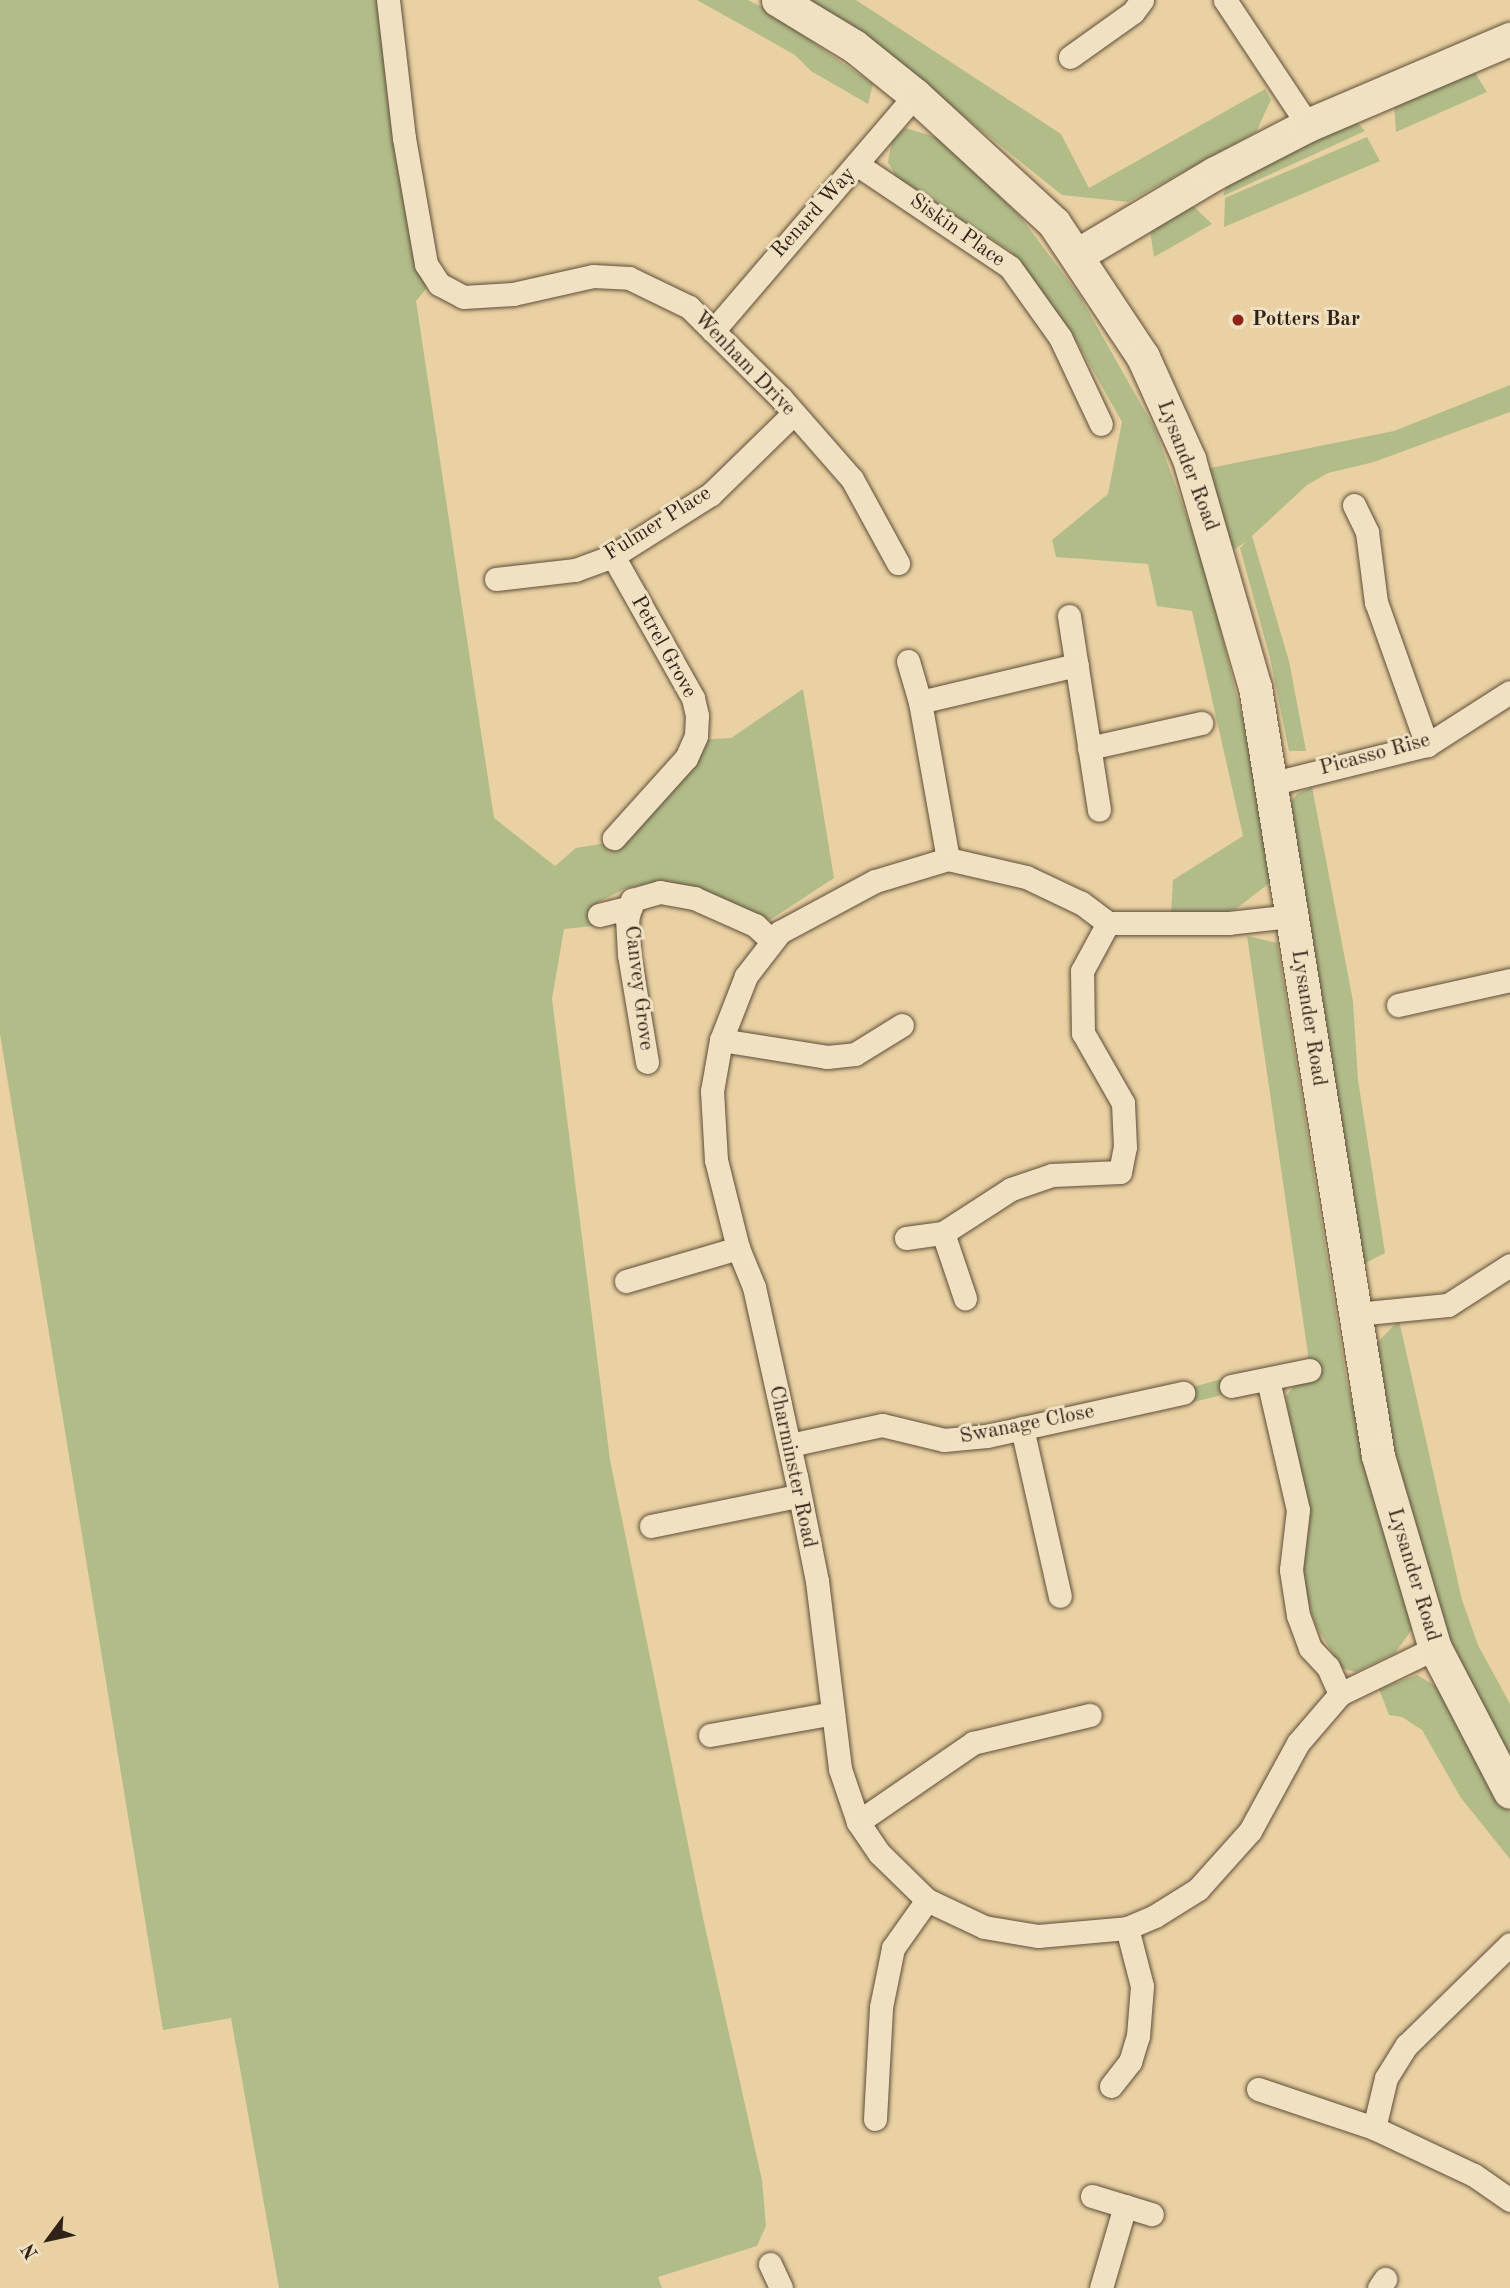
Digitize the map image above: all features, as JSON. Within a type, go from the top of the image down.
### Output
[{"type":"street","name":"Wenham Drive","points":[[388,0],[426,264],[439,284],[463,297],[513,294],[593,276],[629,278],[689,307],[852,479],[898,563]]},
{"type":"street","name":"Lysander Road","points":[[778,0],[854,46],[915,95],[1054,223],[1143,357],[1189,460],[1255,687],[1378,1456],[1411,1579],[1435,1648],[1510,1792]]},
{"type":"street","points":[[1070,57],[1133,12],[1142,0]]},
{"type":"street","points":[[1225,0],[1308,125]]},
{"type":"street","points":[[1077,255],[1215,173],[1308,125],[1510,39]]},
{"type":"street","name":"Renard Way","points":[[713,331],[858,165],[915,95]]},
{"type":"street","name":"Siskin Place","points":[[858,165],[1010,267],[1060,337],[1101,424]]},
{"type":"street","name":"Fulmer Place","points":[[496,579],[575,570],[613,556],[711,494],[793,414]]},
{"type":"street","points":[[1354,505],[1367,532],[1376,602],[1427,745]]},
{"type":"street","name":"Petrel Grove","points":[[613,556],[693,698],[697,716],[696,736],[686,758],[614,838]]},
{"type":"street","points":[[1069,616],[1099,810]]},
{"type":"street","points":[[908,661],[920,702],[948,859]]},
{"type":"street","points":[[920,702],[1077,666]]},
{"type":"street","name":"Picasso Rise","points":[[1270,784],[1427,745],[1510,692]]},
{"type":"street","points":[[1090,748],[1201,723]]},
{"type":"street","name":"Charminster Road","points":[[1108,923],[1081,903],[1026,877],[948,859],[875,881],[771,940],[746,976],[721,1040],[712,1091],[716,1160],[738,1248],[754,1287],[790,1445],[797,1496],[817,1581],[840,1769],[859,1822],[879,1853],[927,1900],[984,1927],[1038,1936],[1127,1928],[1155,1916],[1208,1878],[1250,1831],[1298,1743],[1340,1694],[1435,1648]]},
{"type":"street","name":"Canvey Grove","points":[[647,1062],[629,955],[627,920],[632,900],[645,893],[694,898],[755,925],[771,940]]},
{"type":"street","points":[[599,915],[631,906]]},
{"type":"street","points":[[906,1238],[943,1233],[1010,1189],[1052,1175],[1120,1172],[1125,1147],[1123,1103],[1083,1033],[1082,971],[1108,923],[1228,923],[1291,916]]},
{"type":"street","points":[[1398,1005],[1510,980]]},
{"type":"street","points":[[721,1040],[841,1056],[855,1054],[902,1025]]},
{"type":"street","points":[[943,1233],[965,1298]]},
{"type":"street","points":[[626,1281],[738,1248]]},
{"type":"street","points":[[1356,1314],[1448,1305],[1510,1265]]},
{"type":"street","points":[[1231,1386],[1309,1370]]},
{"type":"street","points":[[1268,1380],[1298,1510],[1291,1570],[1298,1615],[1310,1648],[1328,1667],[1340,1694]]},
{"type":"street","name":"Swanage Close","points":[[790,1445],[882,1425],[944,1440],[1022,1428],[1183,1393]]},
{"type":"street","points":[[1022,1428],[1060,1596]]},
{"type":"street","points":[[651,1526],[797,1496]]},
{"type":"street","points":[[710,1735],[833,1713]]},
{"type":"street","points":[[859,1822],[973,1743],[1090,1715]]},
{"type":"street","points":[[875,2119],[881,2007],[893,1948],[927,1900]]},
{"type":"street","points":[[1111,2086],[1130,2062],[1138,2036],[1142,1986],[1127,1928]]},
{"type":"street","points":[[1374,2129],[1386,2078],[1407,2045],[1510,1944]]},
{"type":"street","points":[[1258,2089],[1374,2129],[1474,2175],[1510,2200]]},
{"type":"street","points":[[1093,2196],[1152,2214]]},
{"type":"street","points":[[1101,2288],[1125,2206]]},
{"type":"street","points":[[770,2264],[781,2288]]},
{"type":"green space","points":[[0,0],[389,0],[426,264],[426,289],[416,301],[494,818],[555,866],[576,848],[607,843],[695,740],[731,738],[803,689],[834,878],[770,920],[697,888],[661,881],[626,888],[597,903],[601,925],[564,929],[552,999],[610,1460],[703,1918],[762,2180],[766,2226],[757,2246],[658,2277],[662,2288],[279,2288],[231,2018],[163,2030],[0,1034]]},
{"type":"green space","points":[[697,0],[748,0],[762,7],[873,84],[868,104],[811,71],[795,55]]},
{"type":"green space","points":[[803,0],[856,0],[1061,134],[1089,188],[1265,89],[1271,100],[1256,132],[1128,202],[1062,195],[856,30]]},
{"type":"green space","points":[[1474,71],[1487,92],[1396,132],[1394,106]]},
{"type":"green space","points":[[1356,121],[1365,131],[1223,196],[1228,181]]},
{"type":"green space","points":[[905,128],[939,138],[1019,215],[1079,295],[1155,429],[1204,564],[1244,725],[1272,881],[1236,909],[1212,915],[1171,915],[1173,880],[1243,836],[1192,611],[1157,606],[1148,564],[1056,557],[1052,540],[1108,494],[1122,422],[1073,335],[1012,252],[898,180],[888,162],[892,141]]},
{"type":"green space","points":[[1367,137],[1380,161],[1224,227],[1225,198]]},
{"type":"green space","points":[[1191,204],[1212,224],[1154,257],[1150,230]]},
{"type":"green space","points":[[1510,385],[1510,412],[1374,462],[1328,473],[1307,485],[1252,536],[1289,661],[1306,751],[1289,751],[1270,658],[1240,548],[1247,541],[1235,549],[1232,545],[1205,469],[1394,431]]},
{"type":"green space","points":[[1312,787],[1353,1001],[1358,1080],[1385,1253],[1360,1266],[1287,807],[1297,794]]},
{"type":"green space","points":[[1247,936],[1277,943],[1347,1384],[1413,1628],[1395,1653],[1355,1672],[1342,1668],[1316,1626],[1300,1578],[1310,1519],[1293,1459],[1286,1396],[1306,1371],[1308,1354]]},
{"type":"green space","points":[[1399,1320],[1462,1600],[1478,1645],[1510,1704],[1510,1768],[1462,1676],[1407,1520],[1374,1346]]},
{"type":"green space","points":[[1225,1378],[1229,1393],[1190,1403],[1186,1389]]},
{"type":"green space","points":[[1417,1675],[1436,1686],[1510,1813],[1510,1859],[1461,1798],[1422,1730],[1402,1717],[1389,1715],[1379,1689]]},
{"type":"place","name":"Potters Bar","points":[[1238,320]]}]
